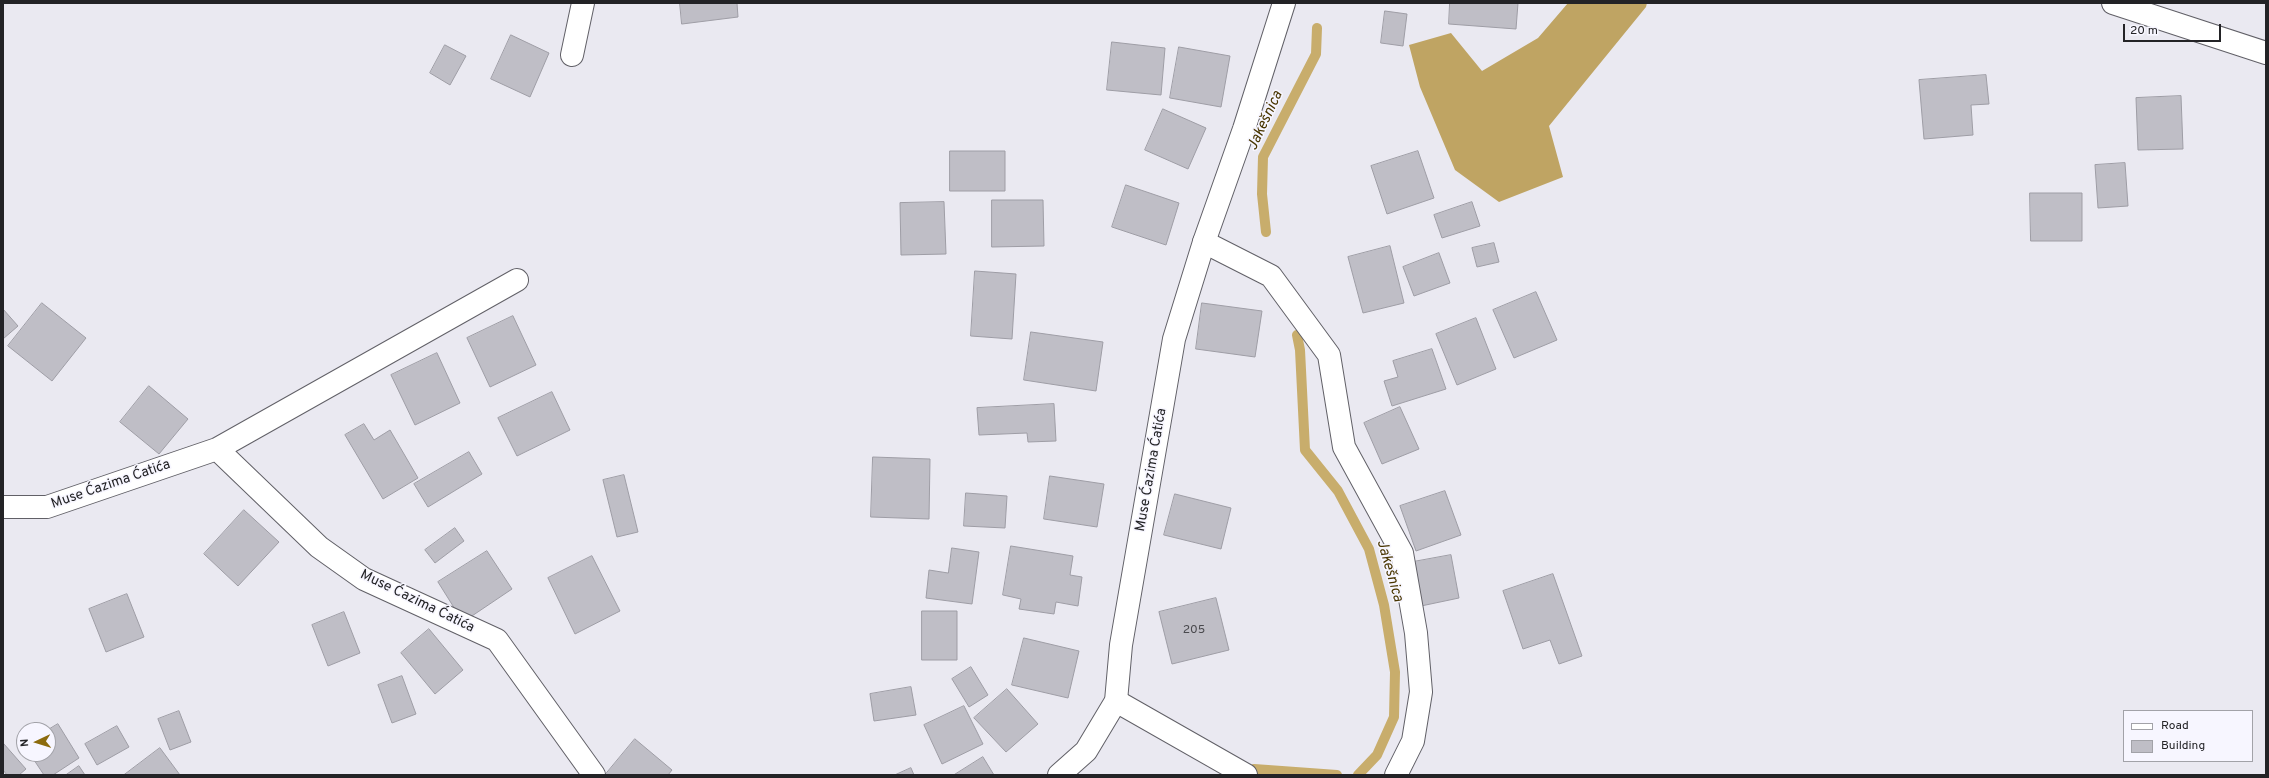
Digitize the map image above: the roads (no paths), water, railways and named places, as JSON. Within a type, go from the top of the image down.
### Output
[{"type":"street","points":[[572,55],[583,3]]},
{"type":"street","name":"Muse Ćazima Ćatića","points":[[1059,775],[1086,751],[1116,701],[1122,645],[1174,339],[1204,242],[1244,129],[1284,3]]},
{"type":"street","points":[[2113,3],[2266,53]]},
{"type":"street","points":[[1204,242],[1271,276],[1329,355],[1344,446],[1402,553],[1416,633],[1421,692],[1413,741],[1396,775]]},
{"type":"street","name":"Muse Ćazima Ćatića","points":[[3,507],[47,507],[217,450],[517,280]]},
{"type":"street","name":"Muse Ćazima Ćatića","points":[[217,450],[319,547],[364,579],[497,640],[594,775]]},
{"type":"street","points":[[1116,701],[1246,775]]},
{"type":"waterway","name":"Jakešnica","points":[[1266,232],[1262,194],[1263,157],[1316,54],[1317,28]]},
{"type":"waterway","name":"Jakešnica","points":[[1297,335],[1300,350],[1305,450],[1338,491],[1369,549],[1384,605],[1395,672],[1394,717],[1377,755],[1358,775]]},
{"type":"waterway","name":"Jakešnica","points":[[1254,769],[1337,775]]}]
